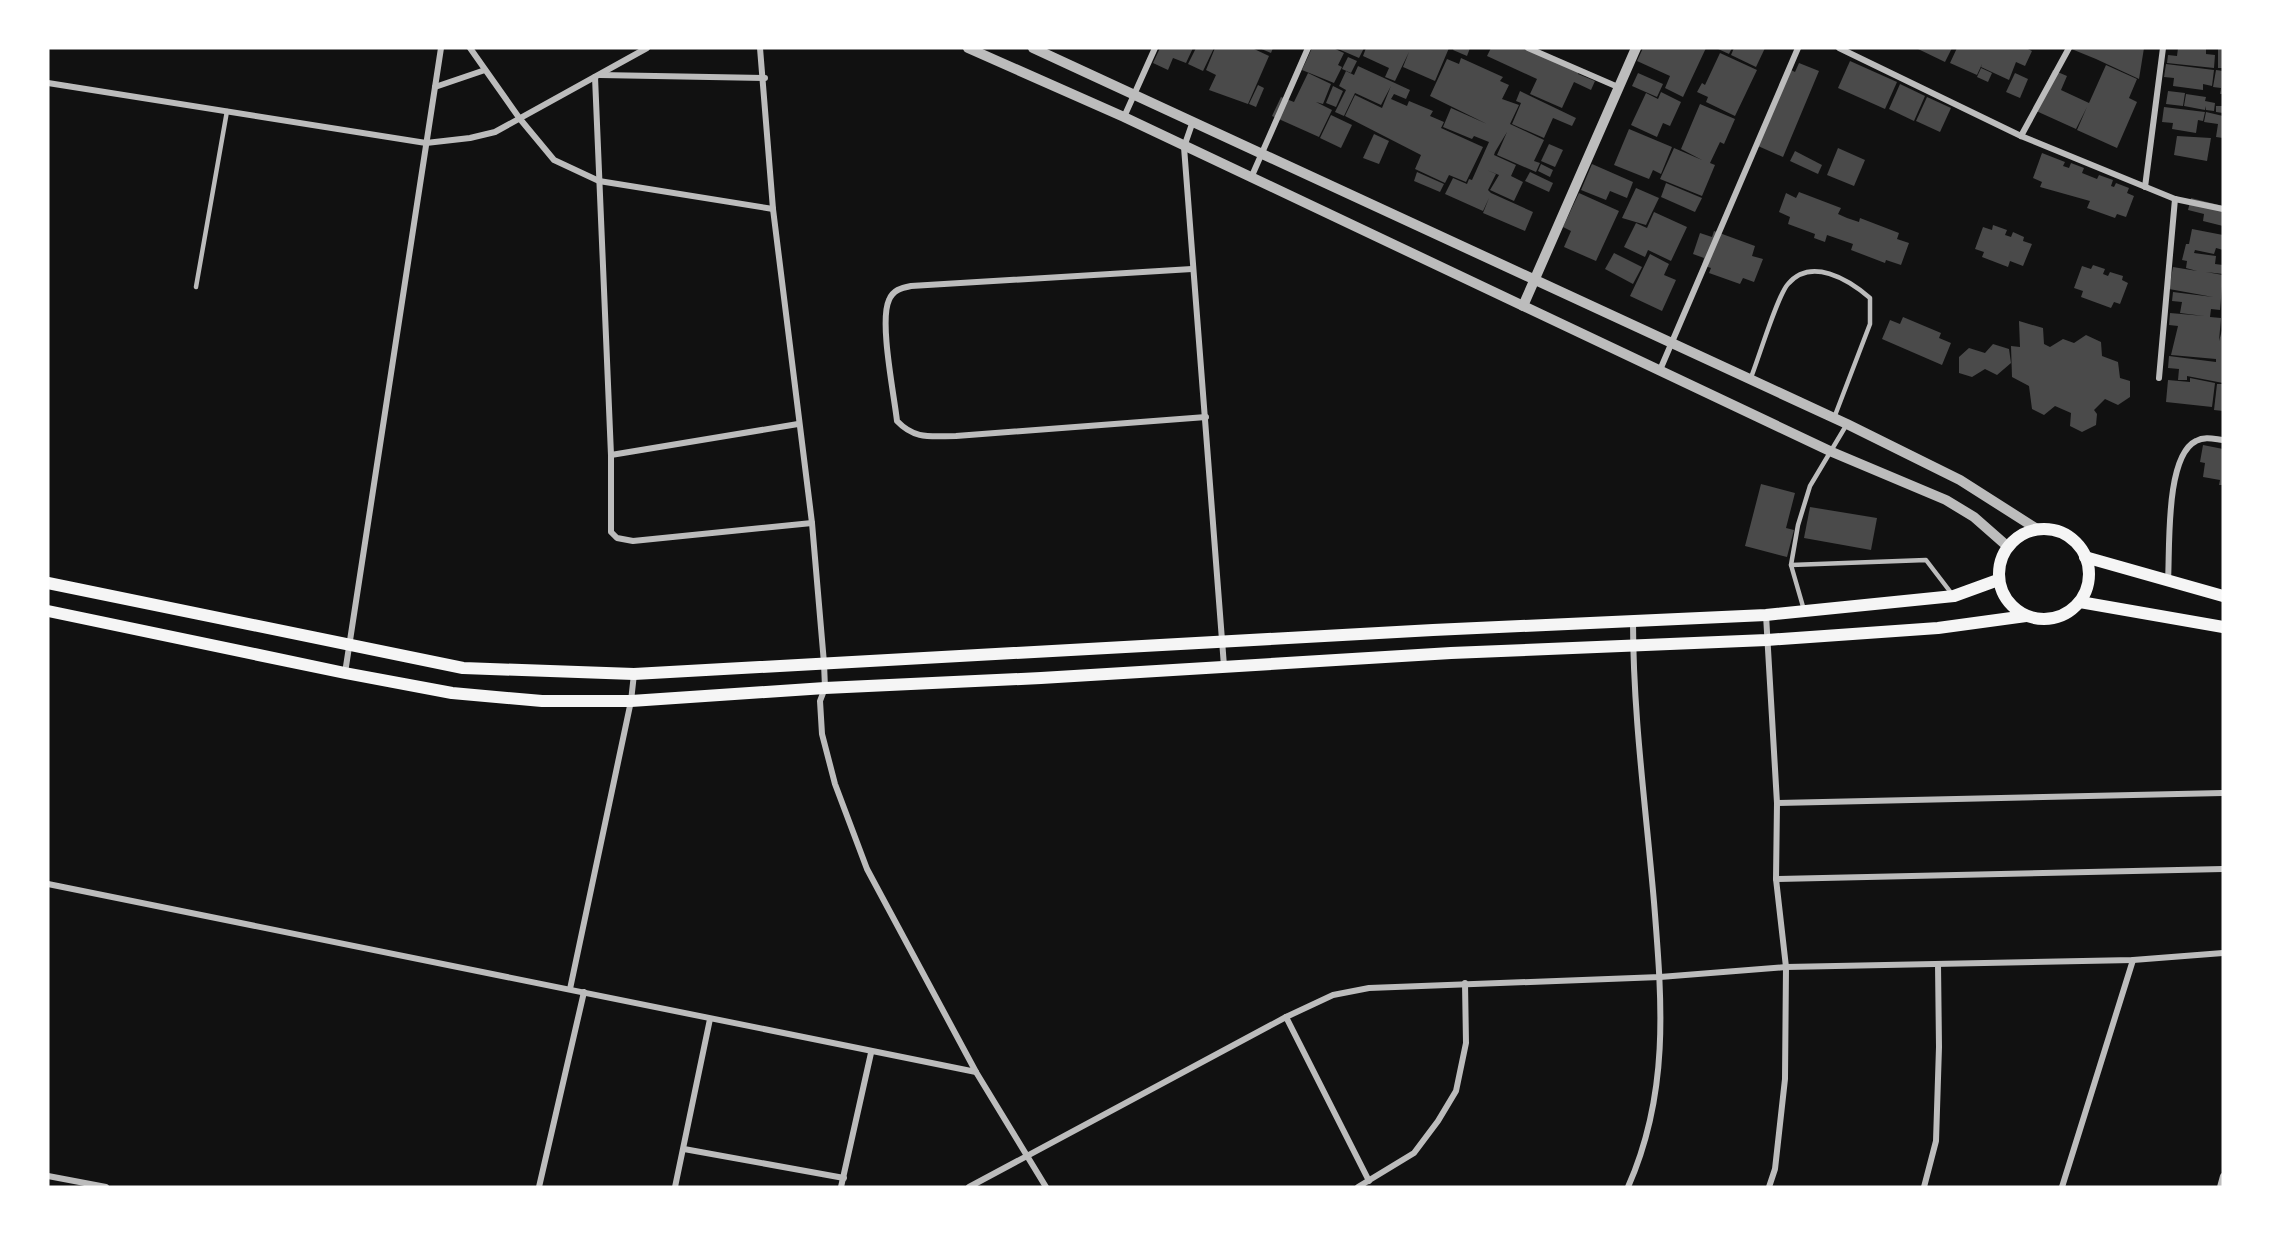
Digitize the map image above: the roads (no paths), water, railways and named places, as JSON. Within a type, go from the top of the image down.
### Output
[{"type":"main road","points":[[48,611],[345,674],[452,693],[542,701],[631,701],[825,688],[1767,640],[1938,628],[2026,616],[2050,619],[2061,616],[2080,602],[2088,580],[2085,557],[2071,538],[2061,532],[2037,529],[2026,532],[2007,546],[2001,556],[1998,580],[2008,602],[2026,616]]},
{"type":"main road","points":[[2085,557],[2223,596]]},
{"type":"main road","points":[[48,584],[463,668],[514,672],[634,674],[1766,615],[1954,596],[1998,580]]},
{"type":"main road","points":[[2080,602],[2223,627]]},
{"type":"street","points":[[345,674],[441,48]]},
{"type":"street","points":[[470,48],[520,118],[554,160],[599,181],[773,209]]},
{"type":"street","points":[[48,83],[426,143],[486,134],[520,118],[647,48]]},
{"type":"street","points":[[760,48],[765,78],[773,209],[798,424],[813,523],[824,663],[825,688],[820,701],[822,734],[835,784],[867,868],[976,1072],[1046,1187]]},
{"type":"street","points":[[968,48],[984,51],[1832,452],[1946,500],[1974,518],[2007,546]]},
{"type":"street","points":[[1033,48],[1847,424],[1960,480],[2037,529]]},
{"type":"street","points":[[1124,117],[1136,95],[1155,48]]},
{"type":"street","points":[[1251,178],[1308,48]]},
{"type":"street","points":[[1528,48],[1618,87]]},
{"type":"street","points":[[1523,306],[1636,48]]},
{"type":"street","points":[[1660,370],[1798,48]]},
{"type":"street","points":[[1839,48],[2021,136],[2175,199],[2223,209]]},
{"type":"street","points":[[2021,136],[2069,48]]},
{"type":"street","points":[[2145,187],[2163,48]]},
{"type":"street","points":[[435,87],[485,70]]},
{"type":"street","points":[[597,76],[765,78]]},
{"type":"street","points":[[597,76],[611,532],[617,538],[633,541],[813,523]]},
{"type":"street","points":[[1193,121],[1184,147],[1192,269],[1224,642],[1224,667]]},
{"type":"street","points":[[2159,378],[2175,199]]},
{"type":"street","points":[[1192,269],[911,286],[897,289],[889,299],[884,317],[897,420],[908,432],[923,436],[956,436],[1206,417]]},
{"type":"street","points":[[610,455],[798,424]]},
{"type":"street","points":[[2168,581],[2174,481],[2179,460],[2195,441],[2205,438],[2223,440]]},
{"type":"street","points":[[1766,615],[1777,803],[1776,879],[1786,967],[1785,1079],[1775,1169],[1769,1187]]},
{"type":"street","points":[[1628,1187],[1647,1141],[1659,1078],[1660,977],[1633,646],[1633,621]]},
{"type":"street","points":[[570,989],[631,701],[634,674]]},
{"type":"street","points":[[1777,803],[2223,793]]},
{"type":"street","points":[[1776,879],[2223,869]]},
{"type":"street","points":[[48,884],[570,989],[871,1053],[976,1072]]},
{"type":"street","points":[[969,1187],[1286,1017],[1332,996],[1369,988],[1660,977],[1786,967],[2133,960],[2223,953]]},
{"type":"street","points":[[2062,1187],[2133,960]]},
{"type":"street","points":[[1924,1187],[1936,1141],[1940,1047],[1938,964]]},
{"type":"street","points":[[1358,1187],[1414,1153],[1438,1121],[1456,1091],[1466,1042],[1465,983]]},
{"type":"street","points":[[539,1187],[584,992]]},
{"type":"street","points":[[1286,1017],[1369,1181]]},
{"type":"street","points":[[675,1187],[710,1019]]},
{"type":"street","points":[[841,1187],[871,1053]]},
{"type":"street","points":[[684,1149],[844,1178]]},
{"type":"street","points":[[48,1176],[106,1187]]},
{"type":"street","points":[[2220,1187],[2223,1176]]},
{"type":"lane","points":[[196,287],[227,111]]},
{"type":"lane","points":[[1750,380],[1786,285],[1800,273],[1824,272],[1853,283],[1870,298],[1870,324],[1834,418]]},
{"type":"lane","points":[[1805,612],[1791,565],[1803,504],[1810,486],[1847,424]]},
{"type":"lane","points":[[1791,565],[1926,560],[1954,596]]}]
